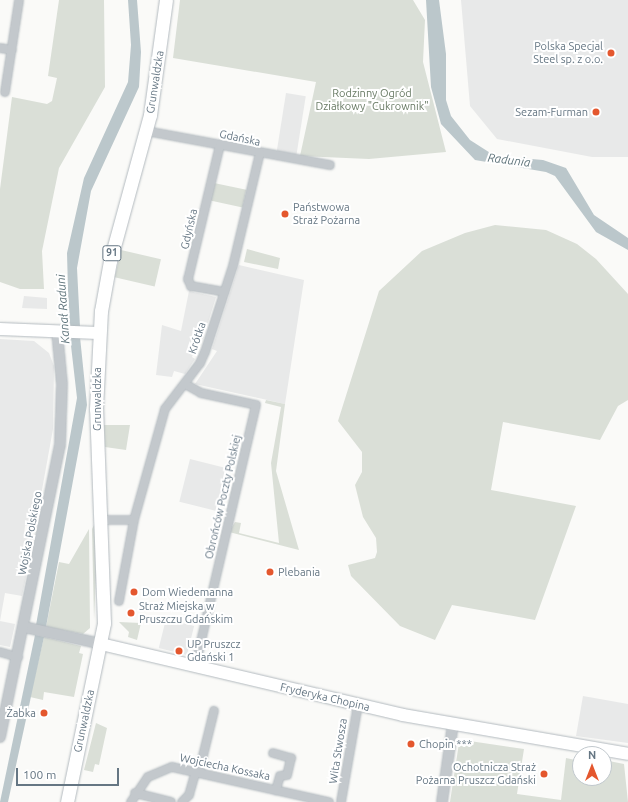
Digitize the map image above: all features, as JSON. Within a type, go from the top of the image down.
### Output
[{"type":"main road","name":"Grunwaldzka","points":[[67,802],[101,644],[104,584],[96,409],[98,333],[110,261],[146,131],[166,0]]},
{"type":"main road","points":[[0,329],[98,333]]},
{"type":"main road","name":"Fryderyka Chopina","points":[[101,644],[358,705],[453,724],[628,754]]},
{"type":"street","points":[[5,92],[19,0]]},
{"type":"street","points":[[0,48],[12,50]]},
{"type":"street","name":"Gdańska","points":[[146,131],[330,165]]},
{"type":"street","name":"Gdyńska","points":[[220,145],[188,279],[191,286],[224,292]]},
{"type":"street","name":"Krótka","points":[[119,601],[126,573],[134,520],[165,409],[200,363],[224,292],[260,153]]},
{"type":"street","name":"Wojska Polskiego","points":[[0,737],[18,657],[29,628],[62,431],[62,331]]},
{"type":"street","name":"Obrońców Poczty Polskiej","points":[[185,384],[201,393],[256,405],[195,667]]},
{"type":"street","points":[[102,520],[134,520]]},
{"type":"street","name":"Fryderyka Chopina","points":[[29,628],[101,644]]},
{"type":"street","points":[[0,652],[18,657]]},
{"type":"street","name":"Wita Stwosza","points":[[341,802],[358,705]]},
{"type":"street","points":[[182,802],[189,795],[214,711]]},
{"type":"street","points":[[442,802],[453,724]]},
{"type":"street","points":[[273,753],[291,758],[287,775],[280,776],[276,790]]},
{"type":"street","name":"Wojciecha Kossaka","points":[[131,802],[135,793],[148,778],[161,770],[175,767],[329,802]]},
{"type":"street","points":[[135,793],[171,802]]},
{"type":"shaded area","points":[[461,0],[628,0],[628,157],[592,157],[497,139],[470,106]]},
{"type":"shaded area","points":[[286,93],[306,96],[297,154],[277,151]]},
{"type":"shaded area","points":[[239,265],[304,280],[285,404],[195,384],[217,351],[212,349]]},
{"type":"shaded area","points":[[189,291],[216,297],[203,339],[198,337],[192,357],[195,359],[185,374],[174,371],[172,377],[156,375],[162,325],[181,331]]},
{"type":"shaded area","points":[[24,296],[47,298],[47,309],[22,308]]},
{"type":"shaded area","points":[[0,339],[34,341],[49,353],[54,366],[53,429],[38,512],[33,526],[25,526],[24,534],[34,538],[22,596],[5,593],[0,621]]},
{"type":"shaded area","points":[[190,459],[227,468],[216,511],[179,502]]},
{"type":"shaded area","points":[[166,619],[194,626],[187,655],[159,648]]},
{"type":"shaded area","points":[[0,621],[15,624],[10,647],[0,645]]},
{"type":"shaded area","points":[[583,696],[628,704],[628,743],[576,736]]},
{"type":"green space","points":[[59,0],[104,0],[105,87],[59,168],[42,251],[44,289],[20,289],[0,282],[0,189],[12,97],[47,104],[52,101],[57,78],[48,76]]},
{"type":"green space","name":"Rodzinny Ogród Działkowy \"Cukrownik\"","points":[[180,0],[413,0],[425,20],[423,62],[446,152],[369,159],[300,156],[316,82],[173,58]]},
{"type":"green space","points":[[214,183],[246,190],[243,207],[210,201]]},
{"type":"green space","points":[[495,225],[546,230],[577,244],[596,259],[628,294],[628,400],[618,406],[600,440],[503,422],[491,490],[576,506],[535,620],[452,605],[435,640],[400,626],[351,576],[348,565],[375,558],[377,552],[376,538],[363,517],[355,485],[362,472],[362,452],[338,421],[379,291],[422,251],[465,233]]},
{"type":"green space","points":[[247,249],[280,258],[278,269],[244,262]]},
{"type":"green space","points":[[121,250],[161,259],[155,287],[115,277]]},
{"type":"green space","points":[[266,400],[285,404],[276,471],[299,550],[229,532],[235,522],[241,523],[239,533],[279,543],[271,463],[281,407],[265,403]]},
{"type":"green space","points":[[104,425],[130,425],[126,450],[105,447]]},
{"type":"green space","points":[[95,523],[96,576],[94,620],[92,529]]},
{"type":"green space","points":[[89,529],[90,628],[83,634],[46,627],[59,562],[69,564]]},
{"type":"green space","points":[[119,622],[141,623],[137,640],[128,637],[129,632]]},
{"type":"green space","points":[[44,637],[81,646],[79,653],[83,654],[74,697],[44,692],[43,700],[30,697]]},
{"type":"green space","points":[[96,723],[107,728],[99,765],[95,764],[93,772],[84,770]]},
{"type":"green space","points":[[463,740],[524,749],[517,794],[561,800],[566,758],[572,759],[572,786],[612,786],[612,762],[624,764],[628,802],[450,802],[459,743]]},
{"type":"water","points":[[128,0],[137,0],[141,52],[139,87],[91,191],[77,268],[80,327],[69,327],[67,253],[84,178],[128,82],[131,45]]},
{"type":"water","name":"Radunia","points":[[426,0],[439,0],[446,54],[446,100],[451,116],[470,140],[495,156],[543,160],[566,168],[594,215],[628,238],[628,250],[596,232],[555,176],[546,172],[475,160],[441,124],[431,87]]},
{"type":"water","points":[[70,337],[80,337],[87,405],[46,627],[36,625],[77,398]]},
{"type":"water","points":[[35,635],[44,637],[8,802],[0,802]]},
{"type":"place","name":"Polska Specjal Steel sp. z o.o.","points":[[611,53]]},
{"type":"place","name":"Sezam-Furman","points":[[596,112]]},
{"type":"place","name":"Państwowa Straż Pożarna","points":[[285,214]]},
{"type":"place","name":"Plebania","points":[[270,572]]},
{"type":"place","name":"Dom Wiedemanna","points":[[134,592]]},
{"type":"place","name":"Straż Miejska w Pruszczu Gdańskim","points":[[131,613]]},
{"type":"place","name":"UP Pruszcz Gdański 1","points":[[179,651]]},
{"type":"place","name":"Żabka","points":[[44,713]]},
{"type":"place","name":"Chopin ***","points":[[411,744]]},
{"type":"place","name":"Ochotnicza Straż Pożarna Pruszcz Gdański","points":[[544,774]]},
{"type":"water label","name":"Kanał Raduni","points":[[63,309]]}]
